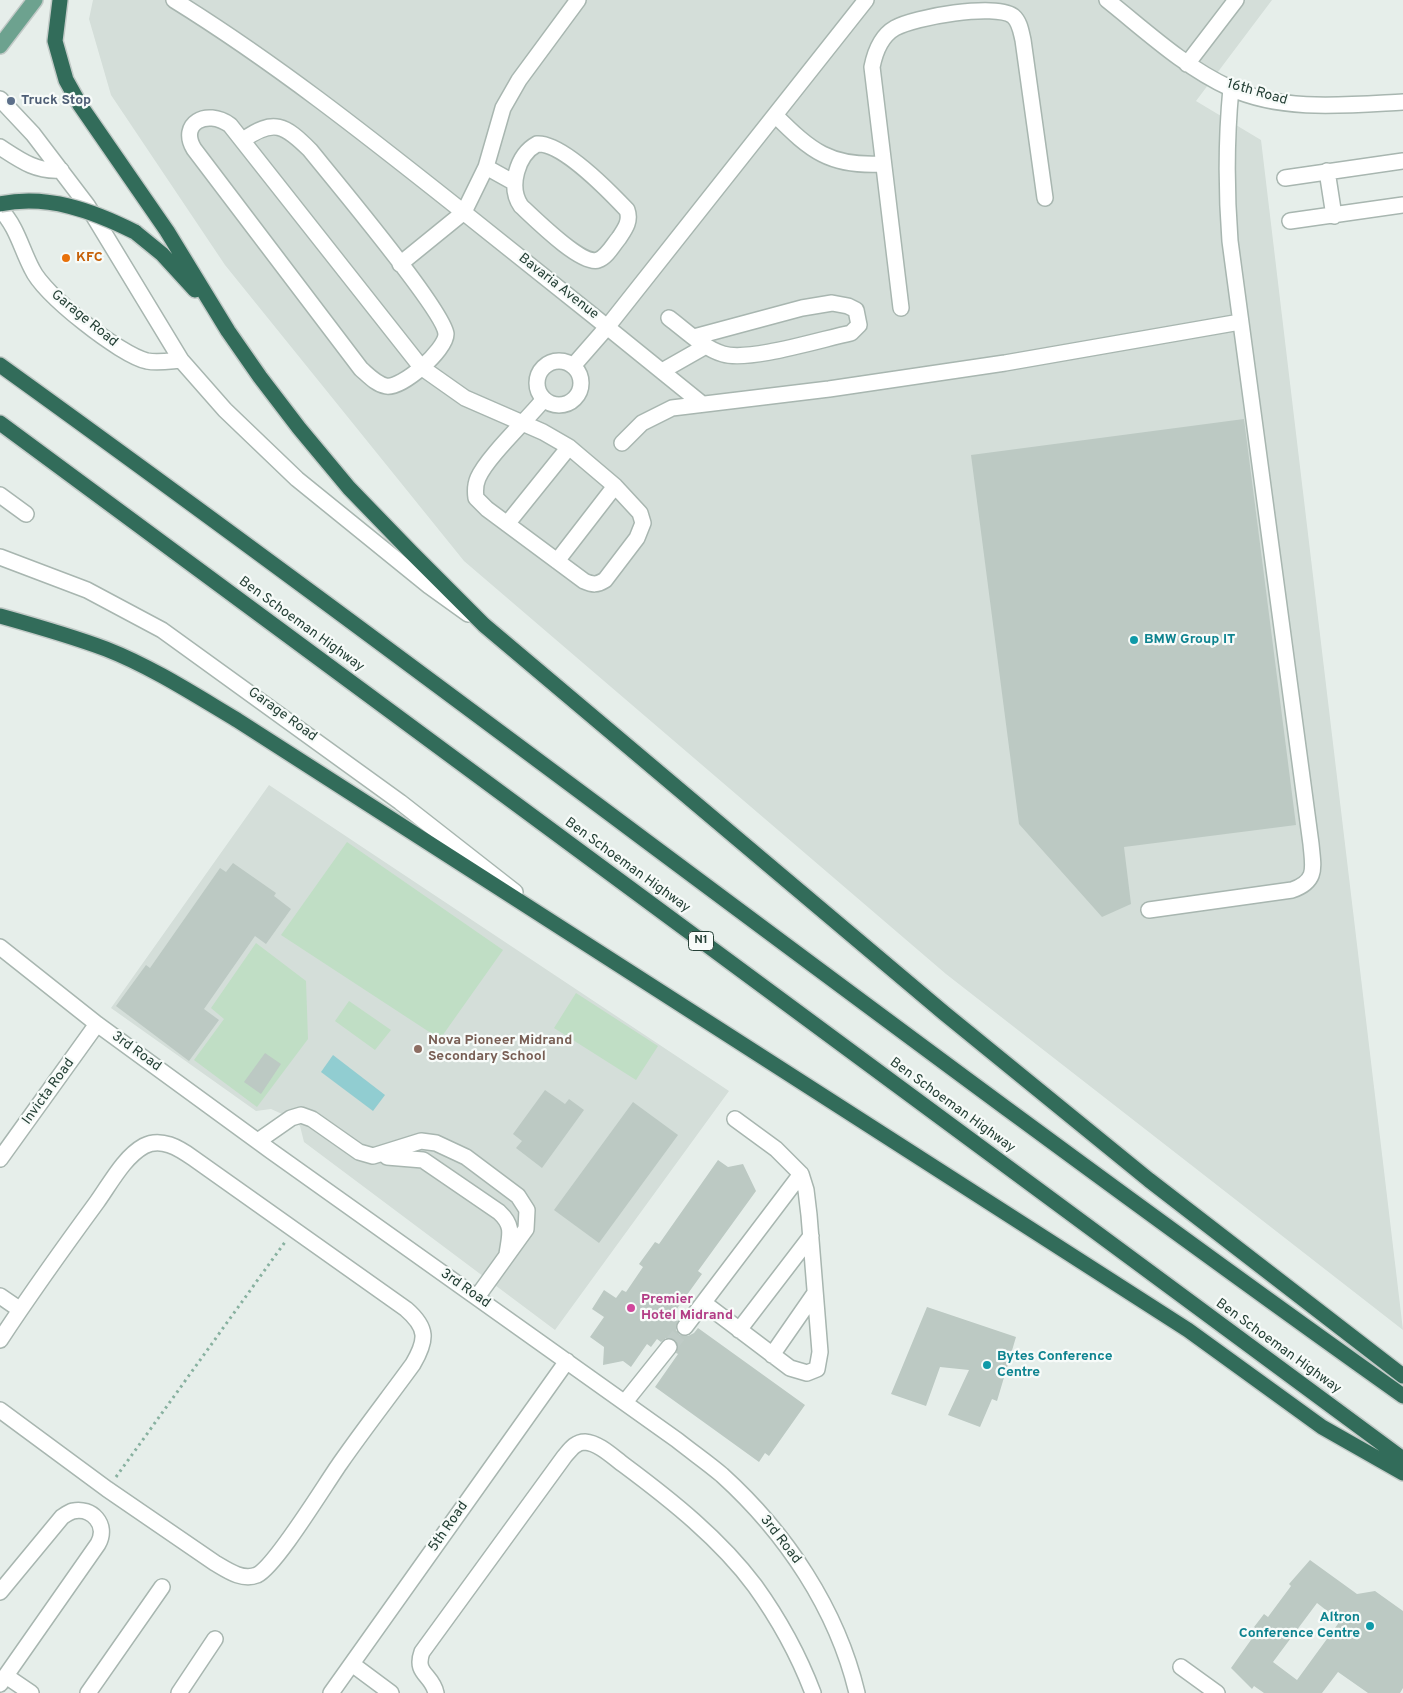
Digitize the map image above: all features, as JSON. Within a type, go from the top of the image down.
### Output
[{"type":"highway","points":[[60,0],[56,23],[56,41],[66,80],[80,105],[167,231],[228,331]]},
{"type":"highway","points":[[0,204],[30,201],[60,204],[100,215],[135,232],[162,254],[228,331],[299,428],[349,488],[484,625],[944,1013],[1149,1180],[1403,1376]]},
{"type":"highway","points":[[0,365],[239,538],[1172,1232],[1403,1396]]},
{"type":"highway","name":"Ben Schoeman Highway","points":[[0,423],[1403,1459]]},
{"type":"highway","points":[[0,616],[51,630],[107,650],[182,687],[237,720],[1188,1330],[1322,1427],[1403,1474]]},
{"type":"main road","points":[[0,46],[35,0]]},
{"type":"street","name":"Bavaria Avenue","points":[[174,0],[274,64],[608,326],[866,0]]},
{"type":"street","points":[[400,264],[464,212],[486,167],[503,108],[519,80],[578,0]]},
{"type":"street","name":"16th Road","points":[[1107,0],[1187,64],[1231,88],[1264,98],[1320,105],[1403,102]]},
{"type":"street","points":[[1187,64],[1236,0]]},
{"type":"street","points":[[901,308],[872,67],[875,53],[882,40],[895,28],[919,20],[983,11],[1004,12],[1015,17],[1019,23],[1045,198]]},
{"type":"street","points":[[1149,910],[1292,890],[1304,886],[1312,874],[1311,844],[1260,456],[1240,322],[1226,196],[1226,150],[1231,88]]},
{"type":"street","points":[[0,99],[33,134],[87,205],[181,360],[225,410],[297,479],[428,586],[484,625]]},
{"type":"street","points":[[775,115],[800,140],[826,156],[840,162],[860,166],[883,164]]},
{"type":"street","points":[[243,140],[257,130],[272,126],[279,126],[295,135],[310,150],[400,264],[444,324],[445,340],[439,350],[421,367],[399,384],[392,386],[381,384],[361,369],[194,149],[189,138],[193,127],[200,120],[208,116],[216,117],[230,125],[421,367],[465,398],[524,424],[569,448],[615,486],[640,513],[643,523],[637,538],[599,584],[592,585],[507,524],[479,502],[475,490],[483,469],[524,424],[544,400]]},
{"type":"street","points":[[537,144],[547,145],[565,154],[618,201],[627,210],[629,220],[621,236],[605,256],[598,261],[591,261],[574,252],[521,206],[515,198],[513,182],[527,151],[537,144]]},
{"type":"street","points":[[0,147],[31,166],[48,171],[61,170]]},
{"type":"street","points":[[1285,178],[1403,161]]},
{"type":"street","points":[[486,167],[513,182]]},
{"type":"street","points":[[1327,171],[1334,216]]},
{"type":"street","points":[[1290,221],[1403,206]]},
{"type":"street","name":"Garage Road","points":[[0,209],[19,236],[32,270],[57,300],[126,352],[146,360],[163,362],[181,360]]},
{"type":"street","points":[[662,371],[700,341],[802,308],[832,303],[848,306],[856,310],[859,325],[851,333],[758,354],[734,356],[723,354],[700,341],[669,318]]},
{"type":"street","points":[[622,442],[642,423],[672,408],[829,389],[995,364],[1240,322]]},
{"type":"street","points":[[573,366],[608,326],[701,403]]},
{"type":"street","points":[[559,361],[573,366],[580,379],[578,394],[566,404],[551,403],[544,400],[537,386],[540,371],[551,362],[559,361]]},
{"type":"street","points":[[507,524],[569,448]]},
{"type":"street","points":[[557,561],[615,486]]},
{"type":"street","points":[[0,495],[26,514]]},
{"type":"street","name":"Garage Road","points":[[0,557],[87,590],[162,630],[416,813],[477,860],[538,913]]},
{"type":"street","name":"3rd Road","points":[[0,947],[97,1024],[625,1402],[722,1475],[776,1534],[800,1566],[823,1604],[846,1656],[857,1693]]},
{"type":"street","name":"Invicta Road","points":[[0,1159],[97,1024]]},
{"type":"street","points":[[258,1141],[291,1118],[301,1115],[312,1119],[360,1152],[373,1156],[423,1160],[499,1212],[508,1221],[510,1232],[506,1257]]},
{"type":"street","points":[[704,1303],[772,1355],[801,1372],[807,1373],[817,1368],[820,1352],[811,1236],[806,1190],[801,1174],[776,1149],[735,1119]]},
{"type":"street","points":[[373,1156],[421,1141],[436,1143],[466,1157],[518,1196],[528,1210],[526,1229],[478,1297]]},
{"type":"street","points":[[0,1340],[19,1309],[121,1169],[144,1146],[154,1143],[173,1146],[184,1152],[406,1309],[422,1326],[423,1338],[420,1351],[413,1364],[342,1460],[274,1559],[257,1575],[234,1574],[107,1490],[0,1410]]},
{"type":"street","points":[[685,1327],[801,1174]]},
{"type":"street","points":[[739,1330],[811,1236]]},
{"type":"street","points":[[772,1355],[815,1293]]},
{"type":"street","points":[[0,1296],[19,1309]]},
{"type":"street","points":[[625,1402],[669,1347]]},
{"type":"street","name":"5th Road","points":[[331,1693],[567,1361]]},
{"type":"street","points":[[436,1693],[434,1685],[420,1668],[419,1660],[422,1652],[564,1457],[573,1446],[584,1442],[597,1446],[657,1490],[719,1545],[755,1586],[786,1637],[813,1693]]},
{"type":"street","points":[[0,1592],[62,1517],[72,1511],[79,1511],[96,1518],[102,1525],[102,1536],[98,1544],[3,1680],[30,1693]]},
{"type":"street","points":[[88,1693],[162,1587]]},
{"type":"street","points":[[179,1693],[215,1639]]},
{"type":"street","points":[[352,1664],[390,1693]]},
{"type":"street","points":[[1180,1667],[1217,1693]]},
{"type":"path","points":[[107,1490],[294,1230]]},
{"type":"shaded area","points":[[93,0],[1272,0],[1196,101],[1261,140],[1403,1330],[946,974],[464,561],[225,265],[111,95],[89,19]]},
{"type":"shaded area","name":"Nova Pioneer Midrand Secondary School","points":[[269,785],[729,1091],[555,1330],[304,1142],[300,1126],[291,1118],[271,1109],[256,1111],[111,1008]]},
{"type":"green space","points":[[347,842],[503,950],[440,1039],[281,935]]},
{"type":"green space","points":[[256,943],[306,981],[308,1039],[257,1107],[194,1060],[224,1019],[211,1008]]},
{"type":"green space","points":[[576,993],[658,1046],[636,1080],[554,1028]]},
{"type":"green space","points":[[349,1001],[391,1030],[375,1050],[335,1021]]},
{"type":"water","points":[[333,1055],[385,1095],[373,1111],[321,1072]]},
{"type":"building","name":"BMW Group IT","points":[[1244,419],[1296,825],[1124,847],[1131,904],[1102,917],[1019,824],[971,455]]},
{"type":"building","points":[[233,863],[276,893],[274,896],[291,909],[266,944],[255,936],[204,1009],[219,1020],[189,1061],[116,1006],[146,965],[150,968],[220,868],[226,872]]},
{"type":"building","points":[[265,1053],[281,1064],[261,1094],[244,1082]]},
{"type":"building","points":[[545,1090],[565,1104],[569,1099],[584,1110],[542,1168],[516,1148],[522,1141],[513,1134]]},
{"type":"building","points":[[633,1102],[678,1135],[599,1243],[554,1210]]},
{"type":"building","name":"Premier Hotel Midrand","points":[[718,1160],[728,1167],[743,1164],[756,1191],[698,1271],[702,1274],[671,1317],[678,1321],[676,1330],[680,1335],[688,1336],[698,1328],[805,1405],[769,1456],[765,1453],[759,1462],[655,1387],[678,1354],[676,1353],[678,1344],[674,1339],[666,1338],[661,1342],[657,1339],[651,1347],[647,1344],[631,1367],[623,1361],[603,1365],[604,1347],[590,1337],[604,1317],[592,1309],[604,1290],[616,1298],[622,1290],[626,1292],[643,1267],[639,1264],[655,1242],[659,1244]]},
{"type":"building","name":"Bytes Conference Centre","points":[[927,1307],[1016,1337],[997,1401],[992,1399],[980,1427],[948,1415],[969,1370],[940,1367],[926,1406],[891,1394]]},
{"type":"building","name":"Altron Conference Centre","points":[[1310,1560],[1357,1594],[1375,1591],[1403,1611],[1403,1688],[1400,1693],[1368,1693],[1338,1672],[1322,1693],[1264,1693],[1254,1686],[1252,1689],[1231,1668],[1258,1630],[1254,1627],[1264,1614],[1268,1617],[1291,1586],[1289,1584]],"holes":[[[1317,1603],[1340,1621],[1297,1680],[1273,1662]]]},
{"type":"tunnel","points":[[669,1347],[685,1327]]},
{"type":"place","name":"Truck Stop","points":[[11,101]]},
{"type":"place","name":"KFC","points":[[66,258]]},
{"type":"place","name":"BMW Group IT","points":[[1134,640]]},
{"type":"place","name":"Nova Pioneer Midrand Secondary School","points":[[418,1049]]},
{"type":"place","name":"Premier Hotel Midrand","points":[[631,1308]]},
{"type":"place","name":"Bytes Conference Centre","points":[[987,1365]]},
{"type":"place","name":"Altron Conference Centre","points":[[1370,1626]]}]
